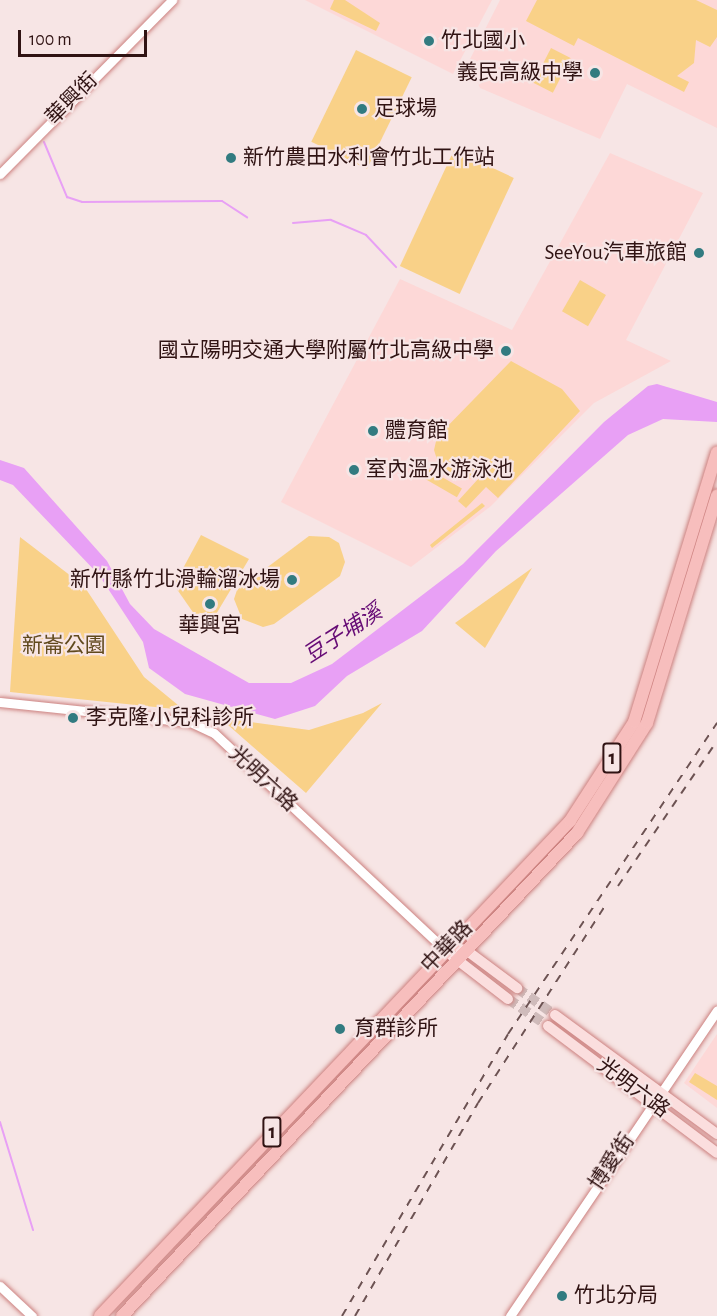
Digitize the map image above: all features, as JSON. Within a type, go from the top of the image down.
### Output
[{"type":"main road","name":"1","points":[[703,520],[717,452]]},
{"type":"main road","name":"1","points":[[703,520],[717,496]]},
{"type":"main road","name":"中華路","points":[[100,1316],[444,949],[570,821],[634,722],[703,520]]},
{"type":"main road","name":"中華路","points":[[122,1316],[376,1050],[456,959],[576,833],[626,760],[647,723],[703,520]]},
{"type":"main road","points":[[444,949],[466,950],[517,988]]},
{"type":"main road","name":"光明六路","points":[[444,949],[508,999]]},
{"type":"main road","name":"光明六路","points":[[555,1016],[661,1089],[717,1134]]},
{"type":"main road","name":"光明六路","points":[[548,1026],[653,1102],[717,1153]]},
{"type":"street","name":"華興街","points":[[0,174],[3,165],[172,0]]},
{"type":"street","name":"光明六路","points":[[0,702],[190,722],[214,733],[444,949]]},
{"type":"street","name":"博愛街","points":[[510,1316],[661,1089],[717,1010]]},
{"type":"street","points":[[0,1287],[32,1316]]},
{"type":"shaded area","name":"竹北國小","points":[[305,0],[492,0],[453,74]]},
{"type":"shaded area","name":"義民高級中學","points":[[500,0],[717,0],[717,128],[627,84],[600,139],[480,88],[468,63]]},
{"type":"shaded area","name":"國立陽明交通大學附屬竹北高級中學","points":[[610,153],[703,193],[626,340],[671,361],[594,403],[491,506],[411,567],[281,502],[400,279],[512,330]]},
{"type":"shaded area","name":"豆子埔溪","points":[[657,384],[717,402],[717,422],[663,419],[628,435],[496,551],[422,631],[347,676],[315,706],[275,719],[185,694],[149,668],[143,642],[99,575],[13,485],[0,480],[0,460],[24,468],[107,561],[130,604],[154,629],[249,683],[291,683],[332,664],[463,564],[604,422],[648,386]]},
{"type":"shaded area","points":[[717,1034],[717,1108],[684,1083]]},
{"type":"green space","points":[[334,0],[345,0],[380,23],[376,31],[330,9]]},
{"type":"green space","points":[[537,0],[696,0],[717,10],[717,37],[710,47],[696,40],[694,63],[677,76],[689,82],[684,92],[578,38],[574,46],[526,21]]},
{"type":"green space","points":[[551,48],[571,58],[553,93],[533,83]]},
{"type":"green space","name":"足球場","points":[[356,50],[412,77],[367,169],[311,142]]},
{"type":"green space","points":[[454,150],[514,178],[460,294],[400,266]]},
{"type":"green space","points":[[580,280],[606,295],[588,326],[562,311]]},
{"type":"green space","points":[[511,361],[562,389],[580,411],[498,498],[486,487],[466,508],[458,501],[479,478],[453,479],[440,469],[434,450],[437,437]]},
{"type":"green space","points":[[416,462],[462,488],[457,497],[411,471]]},
{"type":"green space","points":[[482,503],[485,506],[432,548],[430,545]]},
{"type":"green space","points":[[201,535],[249,559],[206,631],[174,585]]},
{"type":"green space","name":"新竹縣竹北滑輪溜冰場","points":[[309,536],[329,537],[339,543],[345,562],[340,576],[274,624],[263,627],[242,619],[234,599],[237,590]]},
{"type":"green space","name":"新崙公園","points":[[20,537],[84,586],[144,677],[184,710],[10,692]]},
{"type":"green space","points":[[532,568],[485,648],[455,623]]},
{"type":"green space","points":[[382,703],[306,793],[220,718],[309,730],[363,713]]},
{"type":"green space","points":[[695,1073],[717,1086],[717,1100],[689,1082]]},
{"type":"waterway","points":[[44,142],[67,197],[82,202],[222,201],[247,217]]},
{"type":"waterway","points":[[293,223],[331,220],[366,235],[396,267]]},
{"type":"waterway","points":[[0,1122],[33,1230]]},
{"type":"tunnel","points":[[517,988],[555,1015]]},
{"type":"tunnel","points":[[508,999],[548,1026]]},
{"type":"railway","points":[[342,1316],[508,1034],[717,723]]},
{"type":"railway","points":[[618,886],[717,741]]},
{"type":"railway","points":[[355,1316],[478,1103],[605,906]]},
{"type":"place","name":"竹北國小","points":[[429,41]]},
{"type":"place","name":"義民高級中學","points":[[595,73]]},
{"type":"place","name":"足球場","points":[[362,109]]},
{"type":"place","name":"新竹農田水利會竹北工作站","points":[[231,158]]},
{"type":"place","name":"SeeYou汽車旅館","points":[[699,253]]},
{"type":"place","name":"國立陽明交通大學附屬竹北高級中學","points":[[506,351]]},
{"type":"place","name":"體育館","points":[[373,431]]},
{"type":"place","name":"室內溫水游泳池","points":[[354,470]]},
{"type":"place","name":"新竹縣竹北滑輪溜冰場","points":[[292,580]]},
{"type":"place","name":"華興宮","points":[[210,604]]},
{"type":"place","name":"李克隆小兒科診所","points":[[73,718]]},
{"type":"place","name":"育群診所","points":[[340,1029]]},
{"type":"place","name":"竹北分局","points":[[562,1296]]}]
